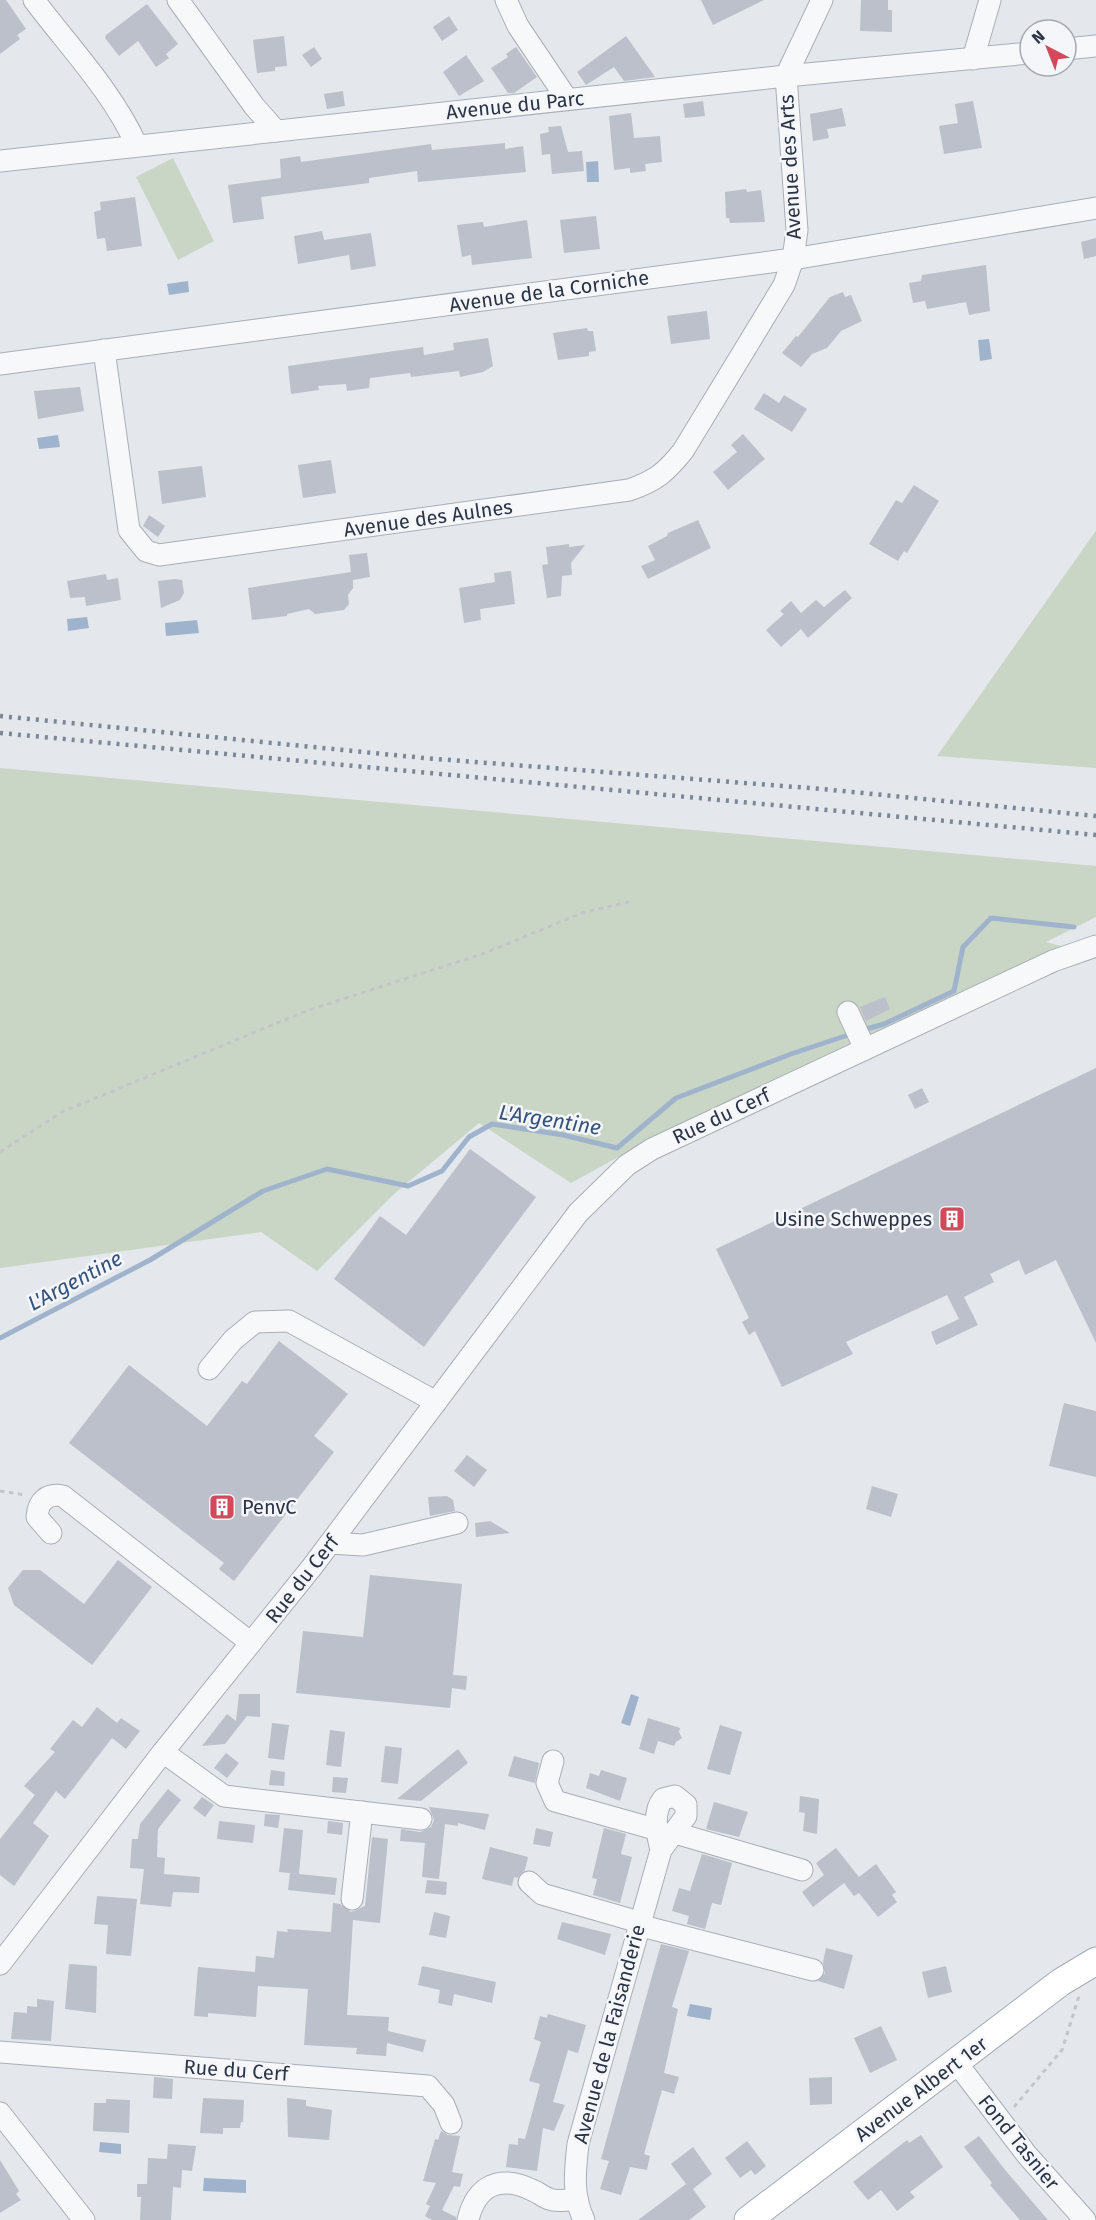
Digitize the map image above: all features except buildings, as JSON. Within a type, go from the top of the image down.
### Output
[{"type":"main road","name":"Avenue Albert 1er","points":[[748,2220],[1061,1982],[1088,1966]]},
{"type":"street","points":[[34,0],[66,43],[97,78],[125,119],[137,146]]},
{"type":"street","points":[[178,0],[254,106],[276,131]]},
{"type":"street","points":[[506,0],[518,26],[567,99]]},
{"type":"street","points":[[786,76],[822,0]]},
{"type":"street","points":[[973,59],[990,0]]},
{"type":"street","points":[[1078,48],[1096,46]]},
{"type":"street","name":"Avenue du Parc","points":[[0,161],[786,76],[1018,54]]},
{"type":"street","name":"Avenue des Arts","points":[[786,76],[797,230],[793,259]]},
{"type":"street","name":"Avenue de la Corniche","points":[[0,364],[793,259],[1096,208]]},
{"type":"street","name":"Avenue des Aulnes","points":[[104,350],[129,530],[146,551],[159,555],[629,490],[651,482],[668,469],[683,451],[784,285],[793,259]]},
{"type":"street","name":"Rue du Cerf","points":[[0,1964],[163,1752],[330,1543],[578,1213],[627,1165],[857,1032],[1096,946]]},
{"type":"street","points":[[209,1369],[233,1340],[255,1322],[289,1321],[436,1402]]},
{"type":"street","points":[[51,1533],[37,1517],[37,1508],[46,1497],[55,1494],[63,1496],[251,1643]]},
{"type":"street","points":[[330,1543],[363,1545],[457,1523]]},
{"type":"street","points":[[163,1752],[224,1796],[421,1819]]},
{"type":"street","points":[[553,1761],[547,1783],[555,1801],[665,1838],[802,1870]]},
{"type":"street","points":[[352,1899],[362,1812]]},
{"type":"street","name":"Avenue de la Faisanderie","points":[[576,2212],[574,2184],[578,2144],[665,1838]]},
{"type":"street","points":[[529,1882],[542,1894],[813,1970]]},
{"type":"street","name":"Rue du Cerf","points":[[0,2052],[429,2086],[444,2105],[451,2123]]},
{"type":"street","name":"Fond Tasnier","points":[[956,2062],[1002,2123],[1085,2220]]},
{"type":"street","points":[[0,2113],[84,2220]]},
{"type":"street","points":[[468,2220],[476,2197],[487,2187],[495,2185],[521,2186],[576,2212]]},
{"type":"path","points":[[0,1152],[62,1112],[306,1011],[485,953],[582,913],[632,901]]},
{"type":"path","points":[[1002,2123],[1062,2050],[1088,1966]]},
{"type":"green space","points":[[173,158],[214,241],[178,260],[136,177]]},
{"type":"green space","points":[[1095,532],[1096,768],[937,756]]},
{"type":"green space","points":[[0,768],[1096,866],[1096,917],[1046,942],[1068,948],[679,1130],[669,1129],[571,1183],[479,1123],[394,1194],[317,1271],[261,1232],[0,1268]]},
{"type":"water","points":[[598,161],[599,182],[587,182],[586,162]]},
{"type":"water","points":[[188,281],[189,292],[169,295],[167,284]]},
{"type":"water","points":[[989,339],[992,359],[980,361],[978,340]]},
{"type":"water","points":[[58,435],[60,447],[39,449],[37,438]]},
{"type":"water","points":[[87,617],[89,628],[68,631],[67,619]]},
{"type":"water","points":[[197,620],[199,633],[166,636],[165,623]]},
{"type":"water","points":[[631,1694],[639,1697],[630,1726],[621,1723]]},
{"type":"water","points":[[690,2004],[712,2008],[710,2020],[687,2016]]},
{"type":"water","points":[[100,2142],[121,2144],[121,2154],[99,2152]]},
{"type":"water","points":[[204,2178],[246,2180],[246,2193],[203,2191]]},
{"type":"waterway","name":"L'Argentine","points":[[863,1030],[884,1024],[954,991],[963,947],[991,918],[1074,927]]},
{"type":"waterway","name":"L'Argentine","points":[[0,1338],[150,1260],[263,1191],[327,1169],[408,1186],[442,1171],[469,1137],[492,1124],[563,1135],[617,1148],[676,1098],[791,1054],[854,1033]]},
{"type":"railway","points":[[0,716],[424,758],[822,789],[1096,816]]},
{"type":"railway","points":[[0,733],[1096,835]]},
{"type":"place","name":"Usine Schweppes","points":[[952,1219]]},
{"type":"place","name":"PenvC","points":[[222,1507]]}]
